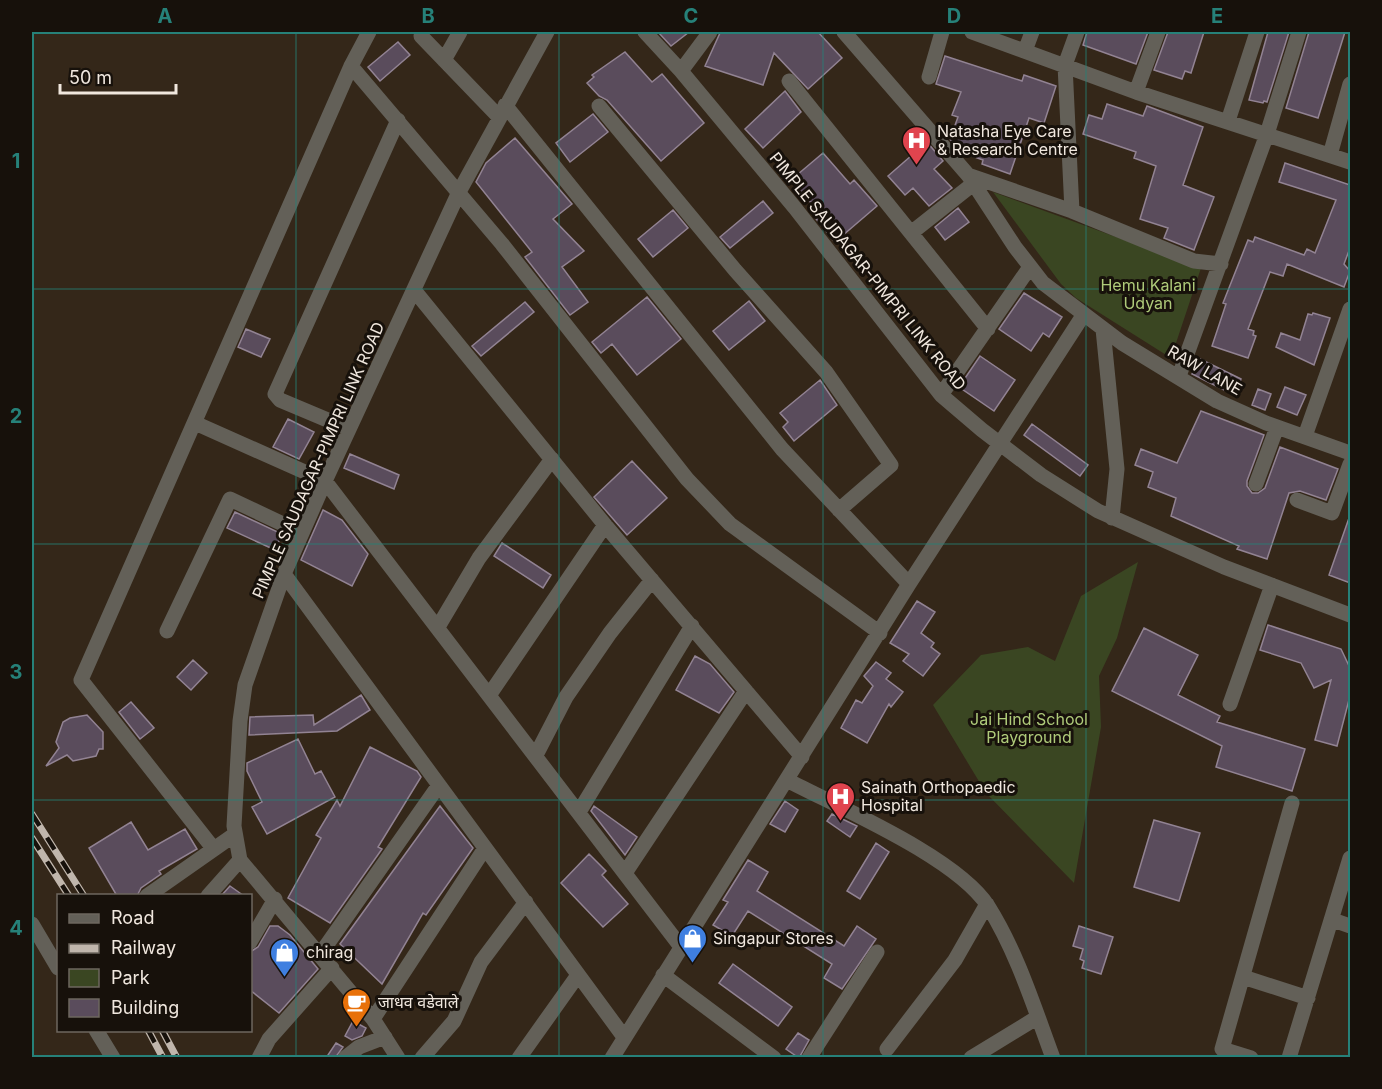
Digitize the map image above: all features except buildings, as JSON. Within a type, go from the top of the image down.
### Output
[{"type":"street","points":[[213,848],[81,680],[351,66],[369,32]]},
{"type":"street","points":[[444,60],[460,32]]},
{"type":"street","name":"PIMPLE SAUDAGAR-PIMPRI LINK ROAD","points":[[398,1058],[373,1019],[321,953],[240,860],[234,835],[240,721],[245,685],[284,574],[349,429],[459,192],[547,32]]},
{"type":"street","name":"PIMPLE SAUDAGAR-PIMPRI LINK ROAD","points":[[645,32],[681,71],[795,208],[941,395],[1000,444],[1041,475],[1112,518],[1166,543],[1350,615]]},
{"type":"street","points":[[681,71],[710,32]]},
{"type":"street","name":"RAW LANE","points":[[844,32],[971,180],[1043,283],[1104,329],[1217,401],[1350,453]]},
{"type":"street","points":[[929,77],[942,32]]},
{"type":"street","points":[[972,32],[996,36],[1025,51],[1136,92],[1350,162]]},
{"type":"street","points":[[1025,51],[1032,32]]},
{"type":"street","points":[[1072,211],[1065,65],[1077,32]]},
{"type":"street","points":[[1136,92],[1158,32]]},
{"type":"street","points":[[1228,121],[1257,32]]},
{"type":"street","points":[[1179,376],[1267,134],[1299,32]]},
{"type":"street","points":[[421,36],[444,60],[502,111],[782,449],[909,584]]},
{"type":"street","points":[[351,66],[459,192],[687,479],[730,524],[880,633]]},
{"type":"street","points":[[789,81],[988,329]]},
{"type":"street","points":[[1330,155],[1350,84]]},
{"type":"street","points":[[599,106],[735,270],[826,372],[891,465],[839,510]]},
{"type":"street","points":[[349,429],[280,400],[275,394],[398,120]]},
{"type":"street","points":[[911,233],[971,180],[1072,211],[1194,261],[1221,264]]},
{"type":"street","points":[[941,395],[1030,267]]},
{"type":"street","points":[[414,290],[605,525],[802,757]]},
{"type":"street","points":[[1305,436],[1350,309]]},
{"type":"street","points":[[612,1058],[909,584],[1083,314]]},
{"type":"street","points":[[1104,329],[1117,469],[1112,518]]},
{"type":"street","points":[[195,423],[325,481],[490,694],[681,947]]},
{"type":"street","points":[[1256,484],[1277,426]]},
{"type":"street","points":[[438,627],[479,558],[552,459]]},
{"type":"street","points":[[1297,500],[1332,513],[1350,464]]},
{"type":"street","points":[[168,631],[230,499],[302,532]]},
{"type":"street","points":[[490,694],[605,525]]},
{"type":"street","points":[[284,574],[624,1037]]},
{"type":"street","points":[[536,755],[566,697],[610,633],[652,580]]},
{"type":"street","points":[[1230,704],[1272,585]]},
{"type":"street","points":[[579,812],[692,626]]},
{"type":"street","points":[[625,873],[746,692]]},
{"type":"street","points":[[787,780],[921,850],[959,876],[987,904],[1019,969],[1053,1058]]},
{"type":"street","points":[[321,953],[439,785]]},
{"type":"street","points":[[1251,1058],[1222,1049],[1292,803]]},
{"type":"street","points":[[150,894],[234,835]]},
{"type":"street","points":[[373,1019],[485,848]]},
{"type":"street","points":[[1289,1058],[1333,920],[1350,858]]},
{"type":"street","points":[[210,894],[240,860]]},
{"type":"street","points":[[252,939],[275,899]]},
{"type":"street","points":[[423,1058],[453,1021],[481,963],[526,903]]},
{"type":"street","points":[[887,1048],[955,960],[987,904]]},
{"type":"street","points":[[1333,920],[1350,926]]},
{"type":"street","points":[[32,924],[57,966]]},
{"type":"street","points":[[809,1058],[877,952]]},
{"type":"street","points":[[259,1058],[268,1039],[332,968]]},
{"type":"street","points":[[519,1058],[578,975]]},
{"type":"street","points":[[663,975],[774,1058]]},
{"type":"street","points":[[1243,977],[1308,998]]},
{"type":"street","points":[[972,1058],[1038,1017]]},
{"type":"street","points":[[97,1032],[112,1058]]},
{"type":"street","points":[[345,1058],[358,1047],[385,1037]]},
{"type":"green space","name":"Hemu Kalani Udyan","points":[[993,192],[1201,268],[1171,358],[1076,298],[1061,284]]},
{"type":"green space","name":"Jai Hind School Playground","points":[[1138,562],[1117,638],[1099,676],[1101,727],[1074,883],[986,793],[933,705],[981,655],[1028,647],[1055,661],[1081,596]]},
{"type":"railway","points":[[32,814],[83,894]]},
{"type":"railway","points":[[32,838],[68,894]]},
{"type":"railway","points":[[149,1032],[163,1058]]},
{"type":"railway","points":[[163,1032],[177,1058]]},
{"type":"place","name":"Natasha Eye Care & Research Centre","points":[[916,166]]},
{"type":"place","name":"Sainath Orthopaedic Hospital","points":[[840,822]]},
{"type":"place","name":"Singapur Stores","points":[[692,964]]},
{"type":"place","name":"chirag","points":[[285,978]]},
{"type":"place","name":"जाधव वडेवाले","points":[[357,1028]]}]
